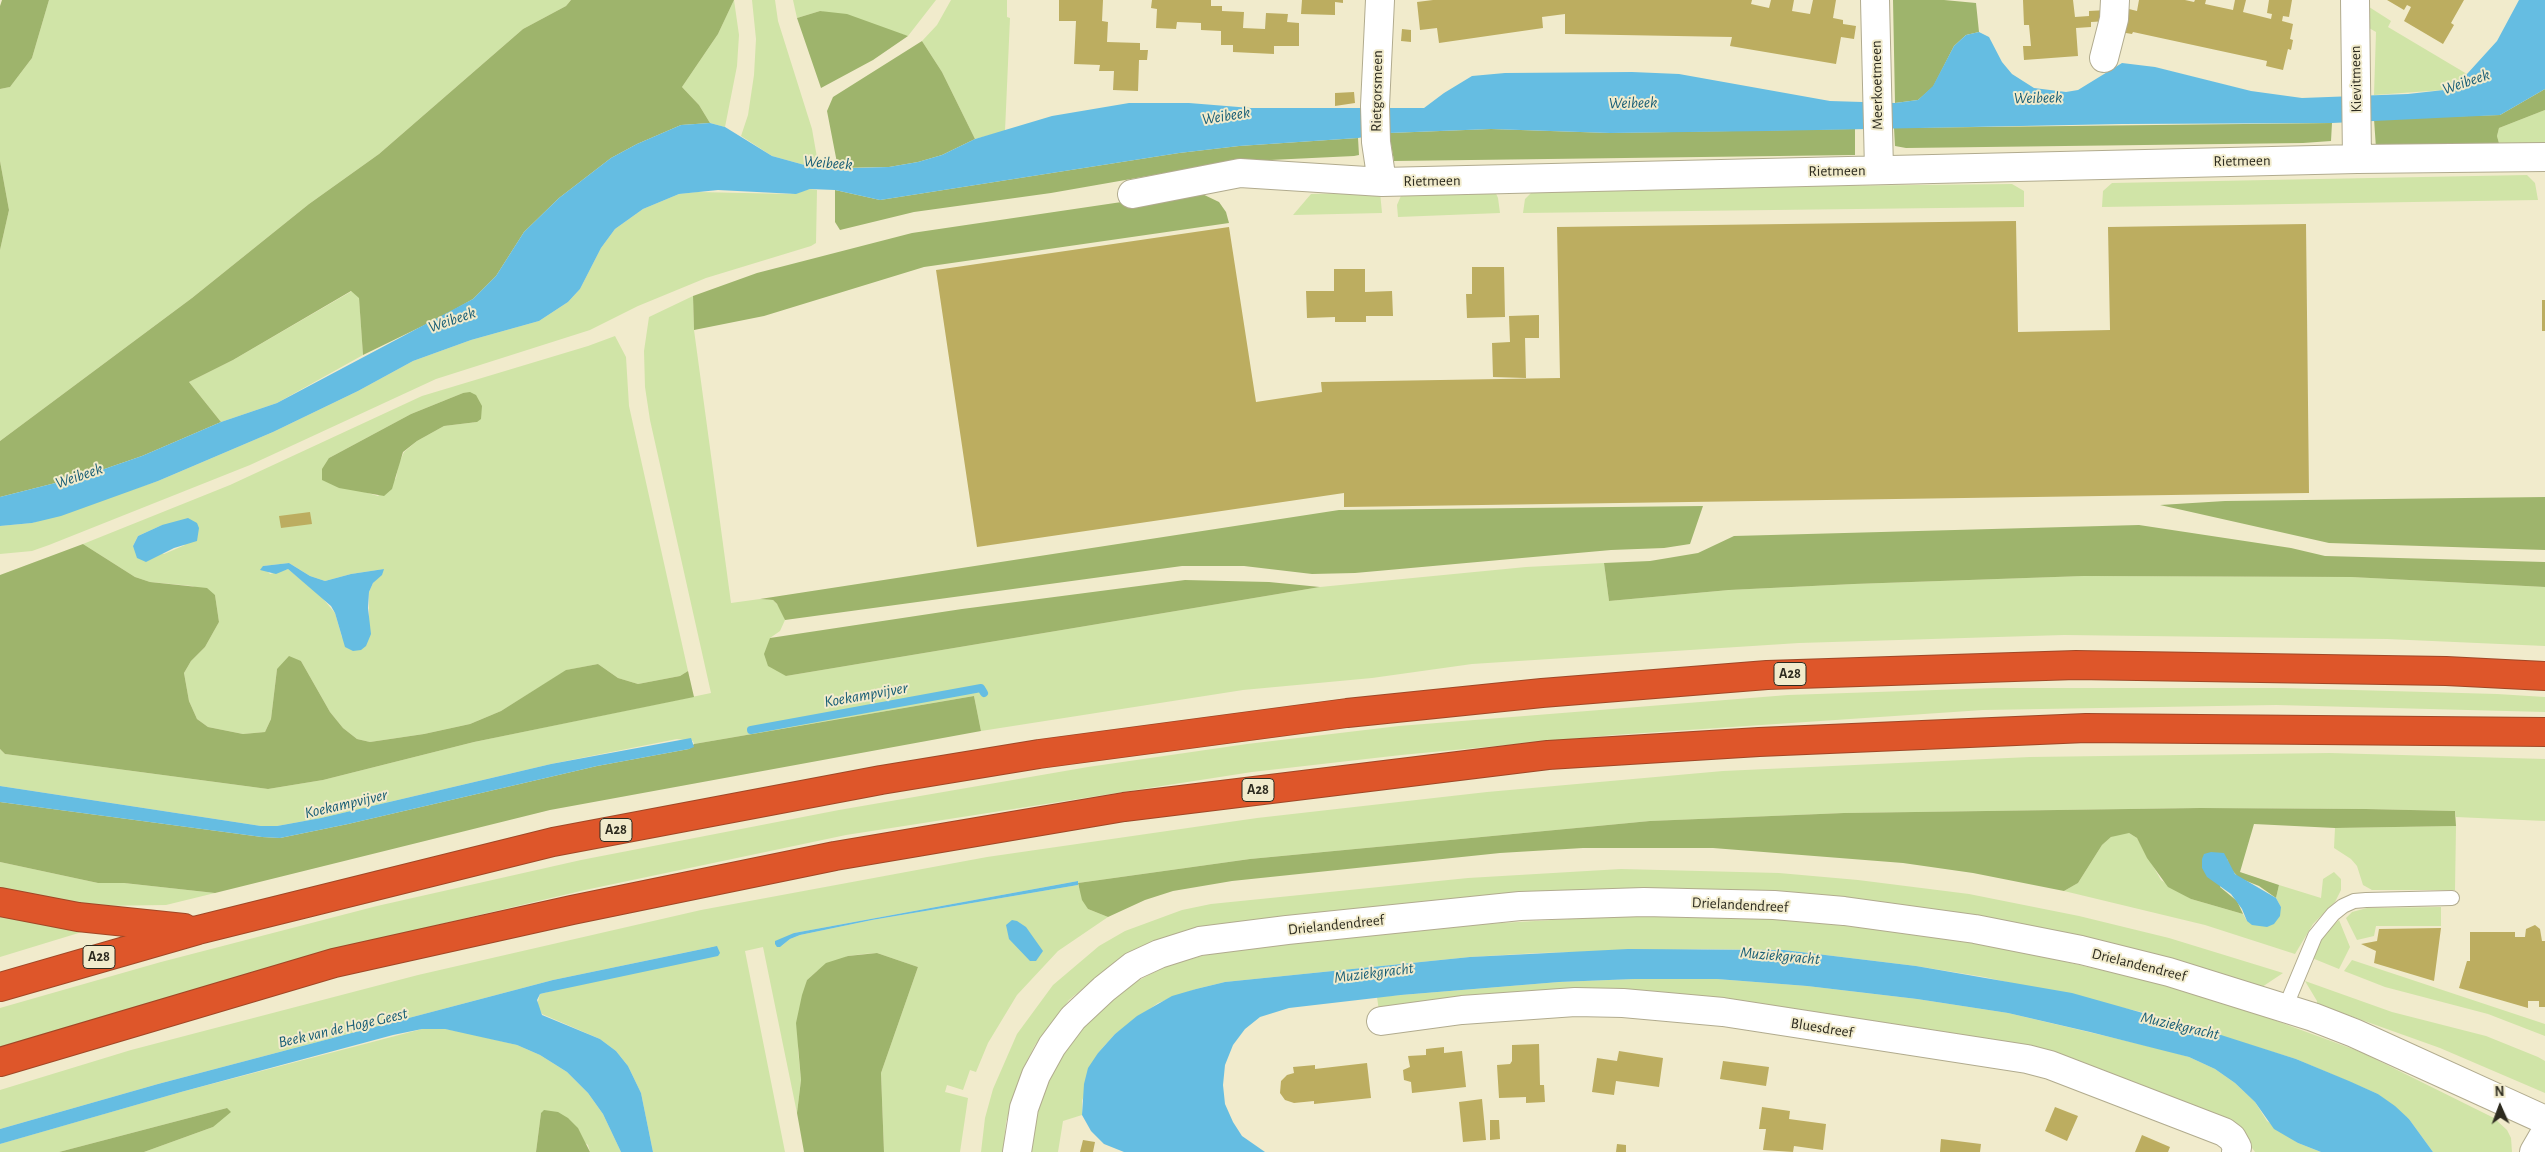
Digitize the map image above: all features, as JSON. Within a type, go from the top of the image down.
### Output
[{"type":"highway","name":"A28","points":[[0,986],[198,930],[563,840],[880,780],[1039,754],[1347,713],[1542,693],[1767,675],[2066,666],[2436,671],[2545,676]]},
{"type":"highway","name":"A28","points":[[0,1062],[334,963],[572,910],[835,856],[1134,806],[1548,755],[1750,743],[2086,728],[2545,732]]},
{"type":"highway","name":"A28","points":[[0,902],[78,917],[198,930]]},
{"type":"street","name":"Rietgorsmeen","points":[[1380,0],[1375,106],[1376,142],[1382,182]]},
{"type":"street","name":"Meerkoetmeen","points":[[1875,0],[1879,170]]},
{"type":"street","points":[[2104,58],[2114,19],[2115,0]]},
{"type":"street","name":"Kievitmeen","points":[[2355,0],[2356,158]]},
{"type":"street","name":"Rietmeen","points":[[1132,194],[1240,173],[1382,182],[2356,158],[2545,157]]},
{"type":"street","name":"Drielandendreef","points":[[1017,1152],[1024,1108],[1036,1075],[1052,1046],[1073,1018],[1133,966],[1159,954],[1200,941],[1296,929],[1520,906],[1644,902],[1774,905],[1915,920],[1985,931],[2081,950],[2160,970],[2285,1008],[2354,1033],[2545,1120]]},
{"type":"street","name":"Bluesdreef","points":[[1380,1021],[1462,1010],[1575,1002],[1623,1003],[1723,1012],[2050,1064],[2224,1132],[2232,1138],[2237,1146],[2236,1152]]},
{"type":"street","points":[[2534,1152],[2545,1133]]},
{"type":"lane","points":[[2285,1008],[2315,936],[2333,914],[2343,906],[2354,901],[2366,900],[2452,898]]},
{"type":"green space","points":[[2,0],[49,0],[32,58],[10,87],[0,89],[0,6]]},
{"type":"green space","points":[[49,0],[571,0],[566,6],[523,29],[379,154],[309,204],[192,298],[0,441],[0,250],[9,210],[0,161],[0,89],[10,87],[32,58]]},
{"type":"green space","points":[[571,0],[734,0],[718,34],[682,87],[699,105],[710,123],[681,125],[637,144],[611,158],[559,198],[524,232],[496,276],[473,299],[441,317],[363,355],[359,298],[351,291],[233,360],[189,382],[221,422],[142,456],[87,475],[0,497],[0,441],[192,298],[309,204],[379,154],[523,29],[566,6]]},
{"type":"green space","points":[[734,0],[739,35],[737,66],[725,127],[710,123],[699,105],[682,87],[718,34]]},
{"type":"green space","points":[[752,0],[775,0],[778,21],[812,129],[819,169],[772,156],[741,136],[748,115],[754,75],[756,39]]},
{"type":"green space","points":[[793,0],[936,0],[908,36],[820,11],[797,18]]},
{"type":"green space","points":[[951,0],[1007,0],[1007,17],[1010,18],[1005,131],[975,139],[942,72],[922,41],[937,25]]},
{"type":"green space","points":[[1893,0],[1944,0],[1976,3],[1979,32],[1966,35],[1954,46],[1933,87],[1918,100],[1895,103]]},
{"type":"green space","points":[[2366,5],[2391,21],[2388,27],[2467,74],[2444,90],[2374,95],[2376,32],[2357,21]]},
{"type":"green space","points":[[820,11],[847,14],[908,36],[873,60],[821,88],[797,18]]},
{"type":"green space","points":[[922,41],[942,72],[975,139],[942,155],[918,162],[889,167],[838,168],[827,111],[833,97]]},
{"type":"green space","points":[[2545,89],[2545,110],[2499,128],[2497,136],[2500,147],[2376,148],[2374,119],[2500,115]]},
{"type":"green space","points":[[2545,110],[2545,146],[2500,147],[2497,136],[2499,128]]},
{"type":"green space","points":[[2332,123],[2331,141],[2303,143],[1906,148],[1895,146],[1894,128]]},
{"type":"green space","points":[[1491,129],[1610,133],[1855,129],[1855,155],[1394,161],[1389,133]]},
{"type":"green space","points":[[1358,138],[1359,155],[1354,156],[1228,162],[1051,193],[914,212],[840,230],[835,222],[835,190],[880,200],[1179,153],[1239,146]]},
{"type":"green space","points":[[0,161],[9,210],[0,250]]},
{"type":"green space","points":[[2527,175],[2535,183],[2538,200],[2102,207],[2103,191],[2112,183]]},
{"type":"green space","points":[[2012,184],[2024,191],[2024,207],[1523,213],[1525,199],[1535,189]]},
{"type":"green space","points":[[810,189],[817,190],[816,243],[811,246],[706,278],[638,306],[590,330],[436,379],[250,465],[49,545],[32,551],[0,554],[0,526],[32,523],[158,481],[273,432],[358,391],[413,361],[471,340],[539,321],[568,302],[580,289],[601,248],[615,229],[643,209],[679,194],[697,192],[791,194]]},
{"type":"green space","points":[[1494,189],[1498,198],[1500,213],[1398,217],[1397,205],[1403,191]]},
{"type":"green space","points":[[1196,191],[1219,202],[1226,212],[1229,223],[924,267],[764,316],[694,330],[693,296],[757,273],[912,233]]},
{"type":"green space","points":[[1380,192],[1382,213],[1293,215],[1311,194]]},
{"type":"green space","points":[[352,291],[359,297],[363,355],[277,403],[221,422],[189,382],[233,360]]},
{"type":"green space","points":[[693,296],[694,330],[731,603],[760,599],[773,600],[782,610],[785,620],[780,631],[770,638],[786,676],[1320,587],[1526,567],[1604,563],[1609,601],[1729,590],[2084,576],[2351,577],[2545,587],[2545,646],[2387,639],[2064,635],[1799,643],[1472,664],[1372,678],[1243,690],[981,731],[974,696],[694,744],[693,741],[677,739],[551,764],[321,818],[277,826],[261,826],[0,786],[0,749],[5,754],[268,789],[323,780],[474,742],[711,693],[650,420],[645,387],[644,351],[649,317]]},
{"type":"green space","points":[[615,336],[626,357],[629,406],[688,671],[680,676],[638,684],[618,678],[598,664],[567,670],[501,711],[470,724],[424,734],[370,742],[357,739],[343,728],[330,712],[301,661],[277,669],[271,719],[265,732],[243,734],[208,727],[197,719],[189,701],[184,673],[191,661],[205,647],[219,622],[215,595],[192,586],[150,582],[135,577],[83,544],[230,485],[422,396],[588,346]],"holes":[[[463,393],[477,422],[444,426],[417,441],[404,452],[399,463],[396,478],[378,496],[351,488],[339,488],[329,458],[411,414]],[[162,525],[185,545],[164,554],[133,546],[138,536]],[[289,563],[310,576],[325,581],[351,574],[384,569],[373,583],[369,592],[369,620],[342,637],[335,613],[320,595],[288,569],[270,574],[263,566]]]},
{"type":"green space","points":[[470,392],[476,395],[482,406],[481,419],[477,422],[444,426],[417,441],[403,452],[392,489],[384,496],[339,488],[322,480],[322,469],[329,458],[411,414],[463,393]]},
{"type":"green space","points":[[2545,497],[2545,550],[2329,543],[2160,505],[2225,501]]},
{"type":"green space","points":[[1703,506],[1690,544],[1664,548],[1611,550],[1355,573],[1312,574],[1244,566],[1182,566],[785,620],[773,600],[760,599],[1339,510]]},
{"type":"green space","points":[[2139,525],[2291,548],[2325,556],[2545,562],[2545,587],[2351,577],[2084,576],[1729,590],[1609,601],[1604,563],[1650,561],[1698,553],[1734,536]]},
{"type":"green space","points":[[83,544],[135,577],[150,582],[207,588],[215,595],[219,622],[205,647],[191,661],[184,673],[189,701],[197,719],[208,727],[243,734],[265,732],[271,719],[277,669],[289,656],[301,661],[330,712],[343,728],[357,739],[370,742],[424,734],[470,724],[501,711],[566,670],[598,664],[618,678],[638,684],[680,676],[688,671],[694,697],[474,742],[323,780],[268,789],[5,754],[0,749],[0,575]]},
{"type":"green space","points":[[1185,580],[1269,582],[1320,587],[786,676],[768,666],[764,654],[770,638],[962,609]]},
{"type":"green space","points":[[1995,688],[2283,688],[2497,694],[2545,697],[2545,712],[2276,705],[1983,710],[1614,735],[1401,755],[1252,772],[846,835],[585,890],[382,938],[165,998],[0,1047],[0,1008],[161,962],[377,906],[581,860],[839,810],[1088,767],[1247,744],[1399,726],[1788,695]]},
{"type":"green space","points":[[974,696],[981,731],[550,810],[215,893],[124,883],[98,883],[0,862],[0,802],[280,838],[597,766],[689,749],[694,744]]},
{"type":"green space","points":[[2330,753],[2545,759],[2545,821],[2456,817],[2455,811],[2200,808],[1844,813],[1650,821],[1250,859],[1078,883],[1078,881],[794,933],[780,947],[790,939],[800,935],[872,920],[1078,885],[1088,909],[1108,917],[1058,951],[1017,995],[988,1043],[976,1072],[970,1070],[963,1090],[947,1085],[945,1092],[968,1098],[960,1152],[884,1152],[881,1073],[918,967],[877,953],[864,954],[848,956],[817,971],[807,980],[798,1049],[801,1080],[797,1113],[763,947],[745,951],[785,1152],[653,1152],[641,1093],[628,1066],[616,1051],[600,1039],[542,1014],[537,1005],[540,994],[717,946],[553,980],[158,1084],[0,1129],[0,1090],[131,1050],[418,975],[701,910],[987,857],[1257,818],[1487,792],[1723,771],[2030,757]]},
{"type":"green space","points":[[2200,808],[2455,811],[2456,826],[2335,828],[2254,824],[2240,872],[2279,885],[2276,898],[2259,886],[2239,878],[2231,869],[2227,859],[2220,887],[2237,901],[2243,914],[2191,899],[2168,887],[2147,858],[2137,838],[2129,833],[2111,837],[2102,845],[2078,883],[2064,891],[1973,873],[1903,863],[1713,848],[1583,848],[1500,853],[1232,881],[1173,891],[1145,900],[1108,917],[1088,909],[1082,900],[1078,883],[1250,859],[1650,821],[1844,813]]},
{"type":"green space","points":[[2456,826],[2455,890],[2372,890],[2363,885],[2357,866],[2351,859],[2334,848],[2335,828]]},
{"type":"green space","points":[[2119,833],[2129,833],[2137,838],[2161,880],[2191,899],[2243,914],[2247,921],[2281,907],[2276,898],[2279,885],[2321,898],[2323,879],[2334,872],[2341,879],[2341,890],[2335,902],[2313,924],[2295,954],[2205,925],[2064,891],[2078,883],[2102,845]]},
{"type":"green space","points":[[0,862],[98,883],[124,883],[215,893],[166,905],[95,906],[58,902],[0,890]]},
{"type":"green space","points":[[1621,869],[1779,873],[1858,880],[1969,894],[2079,916],[2169,938],[2283,973],[2262,987],[2164,957],[2020,924],[1911,906],[1778,893],[1621,889],[1464,898],[1214,925],[1187,931],[1135,950],[1111,965],[1069,1000],[1035,1045],[1023,1069],[1006,1122],[1003,1152],[981,1152],[985,1118],[993,1089],[1017,1034],[1053,985],[1099,946],[1125,931],[1182,910],[1211,904],[1468,878]]},
{"type":"green space","points":[[2441,907],[2441,926],[2376,926],[2374,936],[2357,940],[2346,918],[2352,912],[2367,908]]},
{"type":"green space","points":[[0,909],[95,928],[0,957]]},
{"type":"green space","points":[[1621,916],[1776,919],[1907,932],[2015,950],[2157,983],[2244,1009],[2361,1052],[2494,1118],[2507,1130],[2511,1138],[2512,1152],[2433,1152],[2409,1119],[2378,1094],[2296,1059],[2146,1013],[1984,977],[1916,966],[1784,950],[1702,949],[1538,953],[1470,957],[1225,982],[1196,989],[1158,1003],[1115,1034],[1098,1053],[1082,1101],[1082,1115],[1063,1121],[1058,1152],[1030,1152],[1039,1103],[1059,1058],[1088,1019],[1126,987],[1170,964],[1218,952],[1467,925]]},
{"type":"green space","points":[[2339,920],[2350,947],[2339,969],[2312,958],[2320,938]]},
{"type":"green space","points":[[877,953],[918,967],[881,1073],[884,1152],[804,1152],[797,1113],[801,1080],[796,1023],[807,980],[826,963],[848,956]]},
{"type":"green space","points":[[2352,960],[2545,1024],[2545,1036],[2488,1014],[2385,987],[2344,971]]},
{"type":"green space","points":[[1634,979],[1717,979],[1807,986],[1917,999],[2008,1013],[2169,1051],[2189,1057],[2215,1069],[2235,1083],[2255,1102],[2267,1121],[2298,1143],[2321,1152],[2255,1152],[2249,1144],[2127,1086],[1720,1006],[1379,1011],[1377,997],[1559,982]]},
{"type":"green space","points":[[2305,981],[2392,1012],[2486,1036],[2538,1057],[2545,1061],[2545,1093],[2440,1048],[2317,1004]]},
{"type":"green space","points":[[422,1029],[445,1029],[467,1033],[517,1045],[540,1055],[567,1072],[588,1093],[603,1114],[621,1152],[590,1152],[588,1145],[541,1113],[536,1152],[144,1152],[213,1127],[227,1108],[59,1152],[0,1152],[0,1144],[10,1141],[181,1092]]},
{"type":"green space","points":[[227,1108],[231,1112],[213,1127],[144,1152],[59,1152]]},
{"type":"green space","points":[[544,1110],[558,1112],[568,1118],[578,1128],[590,1152],[536,1152],[541,1113]]},
{"type":"water","name":"Weibeek","points":[[2519,0],[2545,0],[2545,89],[2500,115],[2332,123],[2122,124],[1610,133],[1491,129],[1389,133],[1358,138],[1239,146],[1179,153],[880,200],[835,190],[810,189],[796,194],[718,190],[679,194],[643,209],[615,229],[601,248],[580,289],[568,302],[539,321],[471,340],[413,361],[358,391],[273,432],[158,481],[61,516],[32,523],[0,526],[0,497],[87,475],[142,456],[221,422],[277,403],[473,299],[496,276],[524,232],[559,198],[611,158],[637,144],[681,125],[710,123],[725,127],[772,156],[819,169],[889,167],[918,162],[942,155],[975,139],[1052,116],[1129,103],[1189,103],[1251,108],[1424,108],[1472,76],[1505,73],[1632,72],[1679,74],[1830,101],[1895,103],[1918,100],[1933,86],[1954,46],[1966,35],[1979,32],[1989,37],[2002,62],[2012,74],[2034,88],[2066,92],[2078,90],[2122,63],[2155,67],[2251,91],[2302,98],[2408,94],[2444,90],[2467,74],[2497,41]]},
{"type":"water","points":[[188,518],[197,523],[199,528],[197,541],[174,548],[146,562],[137,558],[133,546],[138,536],[162,525]]},
{"type":"water","points":[[289,563],[310,576],[325,581],[351,574],[384,569],[382,575],[373,583],[369,592],[368,608],[371,634],[366,646],[361,650],[353,651],[345,647],[335,613],[331,606],[288,569],[276,574],[260,570],[263,566]]},
{"type":"water","points":[[691,738],[694,747],[689,749],[597,766],[280,838],[0,802],[0,786],[261,826],[277,826],[321,818],[551,764]]},
{"type":"water","points":[[2211,852],[2224,853],[2235,874],[2276,898],[2281,907],[2280,916],[2274,924],[2267,927],[2252,925],[2247,921],[2242,909],[2231,894],[2207,877],[2202,868],[2202,859],[2204,854]]},
{"type":"water","points":[[1078,881],[1078,885],[872,920],[800,935],[790,939],[780,947],[777,947],[775,944],[775,941],[794,933]]},
{"type":"water","points":[[1012,920],[1026,927],[1043,951],[1036,961],[1030,961],[1009,939],[1006,925]]},
{"type":"water","points":[[717,946],[720,953],[718,956],[544,993],[540,994],[537,1000],[542,1015],[600,1039],[616,1051],[628,1066],[641,1093],[653,1152],[621,1152],[603,1114],[588,1093],[567,1072],[540,1055],[517,1045],[445,1029],[422,1029],[393,1035],[181,1092],[0,1144],[0,1129],[158,1084],[553,980]]},
{"type":"water","name":"Muziekgracht","points":[[1628,949],[1784,950],[1916,966],[2072,993],[2221,1035],[2296,1059],[2349,1081],[2378,1094],[2395,1106],[2409,1119],[2433,1152],[2321,1152],[2298,1143],[2274,1129],[2255,1102],[2235,1083],[2215,1069],[2189,1057],[2090,1032],[2008,1013],[1917,999],[1807,986],[1717,979],[1634,979],[1559,982],[1401,995],[1289,1008],[1260,1017],[1245,1029],[1233,1045],[1225,1065],[1223,1085],[1225,1104],[1233,1122],[1242,1136],[1265,1152],[1124,1152],[1104,1144],[1091,1131],[1082,1115],[1084,1084],[1088,1068],[1098,1053],[1115,1034],[1137,1016],[1172,996],[1225,982],[1470,957]]},
{"type":"building","points":[[1059,0],[1103,0],[1102,21],[1108,22],[1107,42],[1140,43],[1140,50],[1148,50],[1147,60],[1139,60],[1138,91],[1113,90],[1114,71],[1099,71],[1100,65],[1074,64],[1076,21],[1059,21]]},
{"type":"building","points":[[1152,0],[1211,0],[1211,6],[1222,6],[1222,11],[1244,12],[1243,28],[1265,29],[1266,13],[1288,14],[1287,22],[1299,23],[1299,46],[1274,46],[1274,54],[1233,52],[1233,45],[1221,45],[1221,31],[1201,30],[1201,23],[1177,22],[1176,29],[1156,28],[1157,9],[1151,8]]},
{"type":"building","points":[[1302,0],[1343,0],[1343,3],[1335,2],[1335,15],[1301,14]]},
{"type":"building","points":[[1433,0],[1752,0],[1751,4],[1769,8],[1771,0],[1794,0],[1792,11],[1810,14],[1813,0],[1836,0],[1833,18],[1843,20],[1843,24],[1856,26],[1854,39],[1841,37],[1836,64],[1730,46],[1732,37],[1565,34],[1565,14],[1542,17],[1543,28],[1439,43],[1437,28],[1420,30],[1417,2]]},
{"type":"building","points":[[2023,0],[2073,0],[2075,17],[2089,16],[2089,11],[2107,10],[2108,21],[2091,22],[2091,27],[2076,28],[2078,56],[2024,60],[2023,46],[2031,46],[2029,25],[2024,25]]},
{"type":"building","points":[[2139,0],[2185,0],[2194,2],[2195,0],[2206,0],[2205,4],[2233,10],[2235,0],[2246,0],[2243,12],[2271,19],[2272,14],[2267,13],[2269,0],[2292,0],[2289,17],[2283,16],[2282,21],[2293,24],[2290,39],[2293,40],[2291,50],[2288,49],[2283,70],[2266,66],[2267,61],[2133,32],[2132,34],[2120,32],[2125,8],[2137,11]]},
{"type":"building","points":[[2387,0],[2464,0],[2451,23],[2454,25],[2443,44],[2404,21],[2411,7],[2407,5],[2404,10]]},
{"type":"building","points":[[1402,29],[1411,30],[1411,42],[1401,41]]},
{"type":"building","points":[[1354,92],[1355,103],[1335,106],[1335,93]]},
{"type":"building","points":[[2016,221],[2018,332],[2110,330],[2108,227],[2306,224],[2309,493],[1344,507],[1344,493],[977,547],[936,270],[1229,227],[1256,402],[1322,392],[1321,382],[1560,378],[1557,227]]},
{"type":"building","points":[[1472,267],[1504,267],[1505,317],[1467,318],[1466,294],[1472,294]]},
{"type":"building","points":[[1334,269],[1365,269],[1365,292],[1392,291],[1393,316],[1366,316],[1366,322],[1335,322],[1335,317],[1307,318],[1306,291],[1334,291]]},
{"type":"building","points":[[2542,300],[2545,300],[2545,331],[2542,331]]},
{"type":"building","points":[[1539,315],[1539,338],[1525,338],[1526,378],[1493,377],[1492,343],[1510,342],[1509,316]]},
{"type":"building","points":[[310,512],[312,524],[281,528],[279,516]]},
{"type":"building","points":[[2535,925],[2540,929],[2542,941],[2545,941],[2545,1007],[2539,1007],[2539,1001],[2528,1001],[2528,1008],[2459,988],[2467,961],[2470,961],[2470,932],[2515,932],[2515,937],[2525,937],[2526,929]]},
{"type":"building","points":[[2441,928],[2434,981],[2374,963],[2376,951],[2361,944],[2377,941],[2379,929]]},
{"type":"building","points":[[1539,1044],[1540,1085],[1544,1085],[1545,1102],[1526,1103],[1526,1097],[1499,1098],[1497,1065],[1510,1064],[1512,1061],[1512,1045]]},
{"type":"building","points":[[1444,1047],[1444,1053],[1462,1051],[1466,1087],[1412,1093],[1411,1082],[1404,1080],[1403,1070],[1410,1067],[1408,1056],[1426,1055],[1426,1049]]},
{"type":"building","points":[[1619,1051],[1663,1058],[1659,1087],[1616,1081],[1614,1095],[1592,1092],[1597,1058],[1617,1061]]},
{"type":"building","points":[[1723,1061],[1769,1067],[1766,1086],[1720,1079]]},
{"type":"building","points":[[1367,1063],[1371,1098],[1314,1104],[1314,1101],[1294,1103],[1285,1100],[1280,1093],[1281,1081],[1287,1075],[1294,1073],[1293,1067],[1315,1065],[1315,1069]]},
{"type":"building","points":[[1482,1099],[1486,1140],[1463,1142],[1459,1102]]},
{"type":"building","points":[[1762,1107],[1790,1111],[1789,1119],[1826,1124],[1823,1150],[1794,1146],[1793,1152],[1763,1150],[1766,1129],[1759,1129]]},
{"type":"building","points":[[2055,1107],[2078,1116],[2067,1141],[2045,1131]]},
{"type":"building","points":[[1490,1120],[1499,1120],[1500,1139],[1490,1140]]},
{"type":"building","points":[[2142,1135],[2170,1147],[2168,1152],[2135,1152]]},
{"type":"building","points":[[1941,1139],[1981,1144],[1980,1152],[1940,1152]]},
{"type":"building","points":[[1083,1140],[1095,1142],[1093,1152],[1080,1152]]},
{"type":"building","points":[[1617,1144],[1626,1145],[1626,1152],[1616,1152]]},
{"type":"waterway","name":"Koekampvijver","points":[[751,730],[981,688],[984,693]]},
{"type":"water label","name":"Beek van de Hoge Geest","points":[[343,1028]]}]
